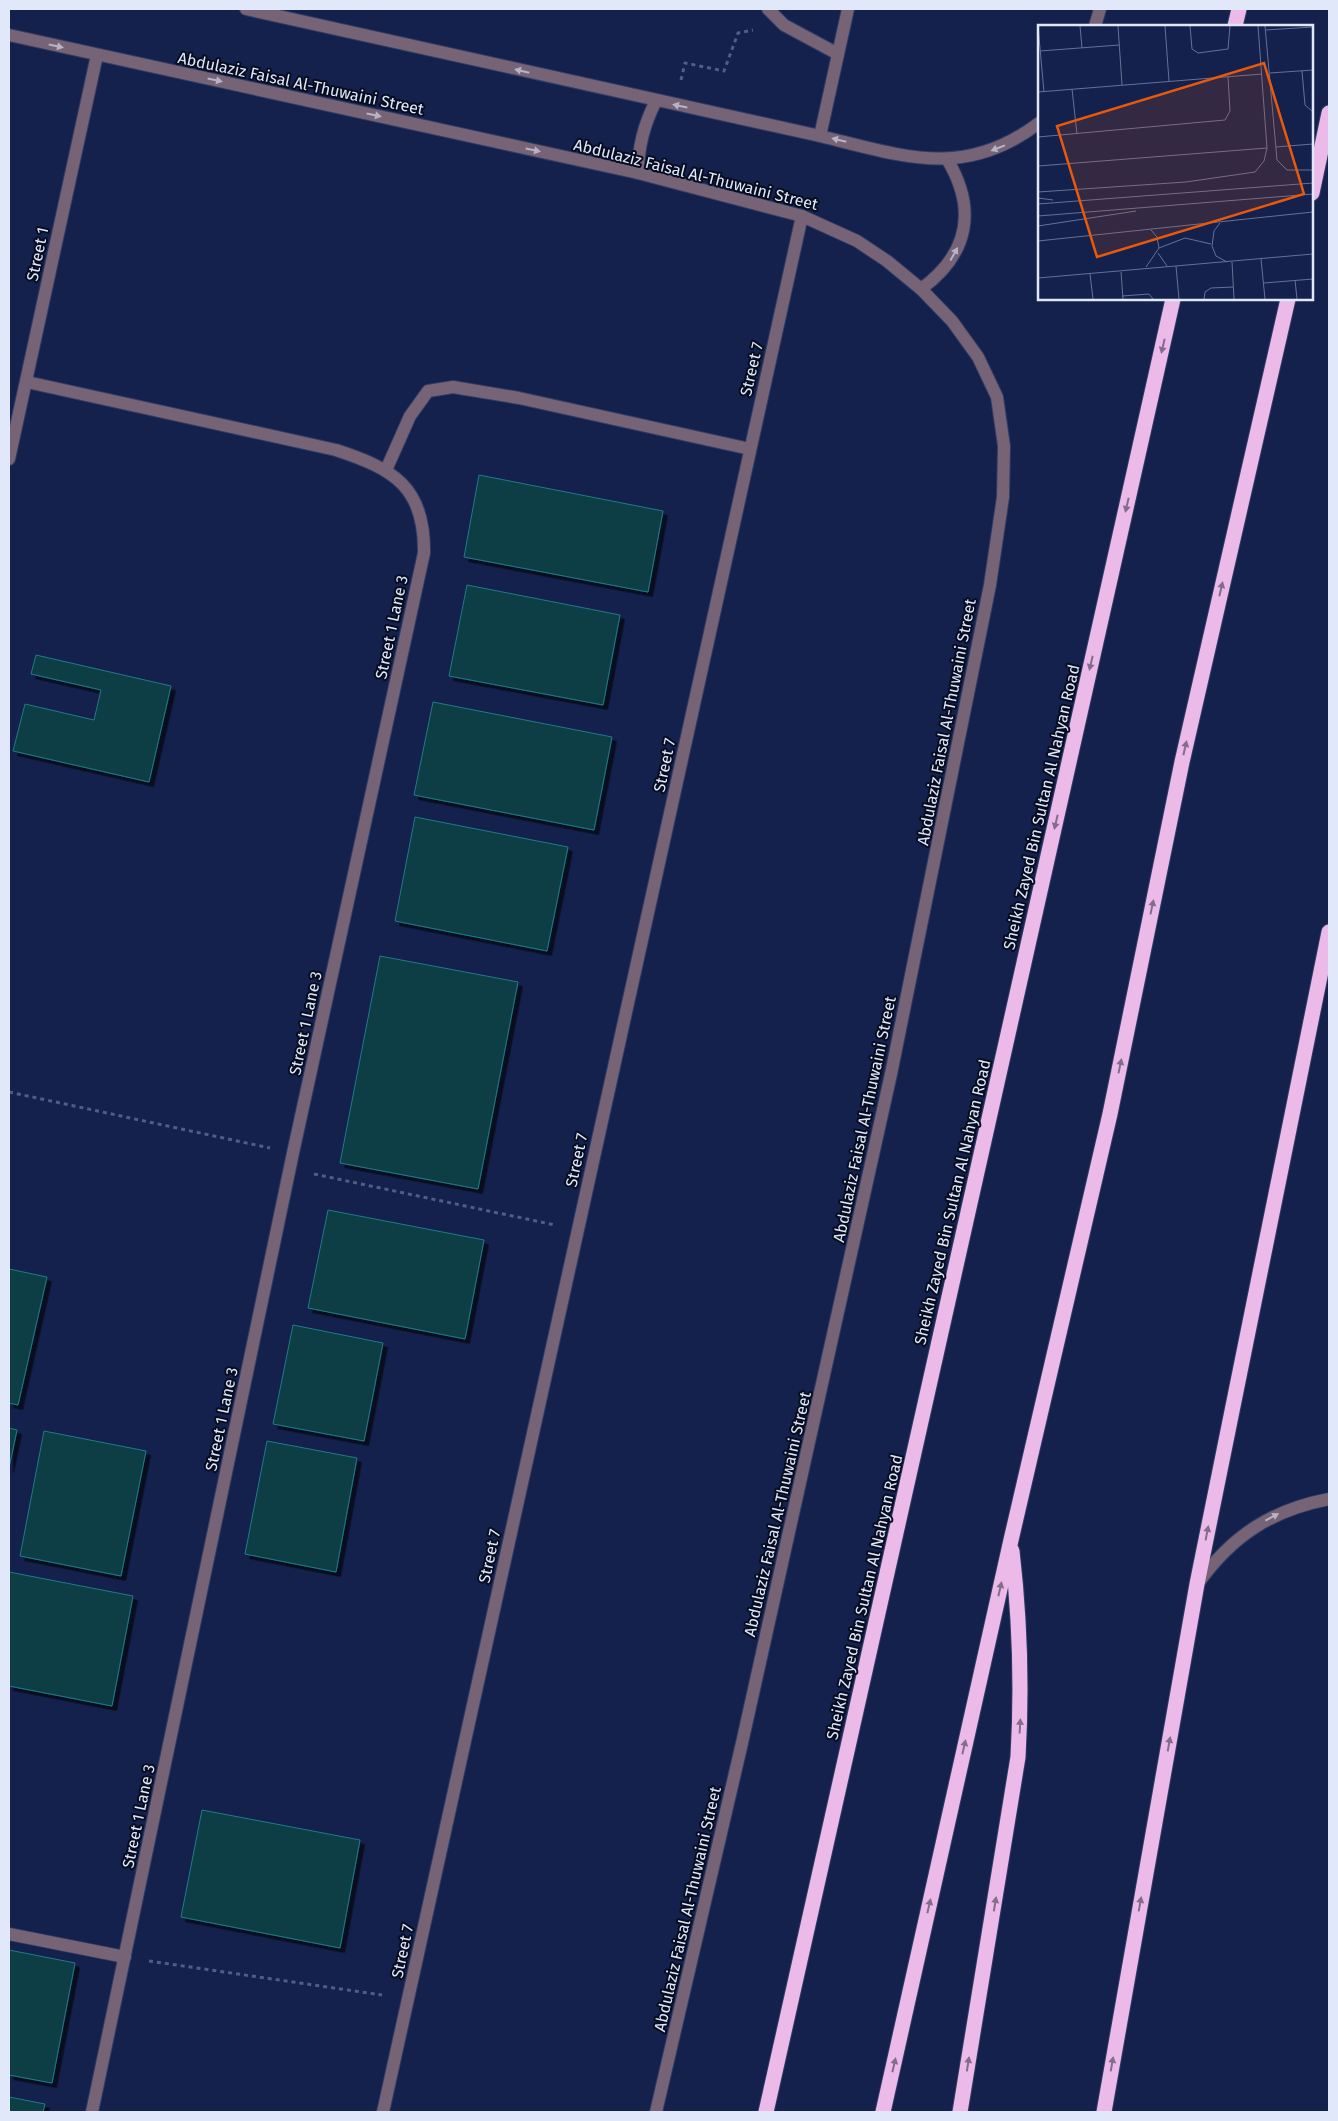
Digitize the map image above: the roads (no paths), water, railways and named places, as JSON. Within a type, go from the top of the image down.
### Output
[{"type":"highway","points":[[1235,25],[1239,9]]},
{"type":"highway","points":[[1313,188],[1329,113]]},
{"type":"highway","name":"Sheikh Zayed Bin Sultan Al Nahyan Road","points":[[766,2112],[1174,300]]},
{"type":"highway","points":[[883,2112],[1011,1540],[1110,1114],[1182,762],[1288,300]]},
{"type":"highway","points":[[1104,2112],[1197,1584],[1329,932]]},
{"type":"highway","points":[[960,2112],[1018,1757],[1021,1703],[1021,1648],[1011,1540]]},
{"type":"street","points":[[246,9],[820,136],[902,156],[947,159],[967,157],[1000,147],[1024,134],[1038,123]]},
{"type":"street","points":[[768,9],[784,25],[838,54]]},
{"type":"street","points":[[820,136],[848,9]]},
{"type":"street","points":[[1095,25],[1100,9]]},
{"type":"street","name":"Abdulaziz Faisal Al-Thuwaini Street","points":[[9,35],[638,173],[802,216],[857,241],[888,261],[921,289],[952,321],[978,357],[997,398],[1004,446],[1003,497],[998,541],[892,1074],[740,1752],[656,2112]]},
{"type":"street","name":"Street 1","points":[[9,459],[97,55]]},
{"type":"street","points":[[638,173],[638,154],[642,136],[656,101]]},
{"type":"street","points":[[921,289],[937,278],[949,264],[958,248],[964,230],[966,211],[963,193],[957,175],[947,159]]},
{"type":"street","name":"Street 7","points":[[383,2112],[802,216]]},
{"type":"street","name":"Street 1 Lane 3","points":[[27,382],[336,450],[372,463],[386,470],[406,488],[416,505],[422,521],[424,553],[293,1153],[92,2112]]},
{"type":"street","points":[[386,470],[410,416],[428,391],[453,387],[519,398],[750,449]]},
{"type":"street","points":[[1197,1584],[1213,1562],[1254,1527],[1277,1514],[1329,1499]]},
{"type":"street","points":[[9,1934],[125,1957]]}]
